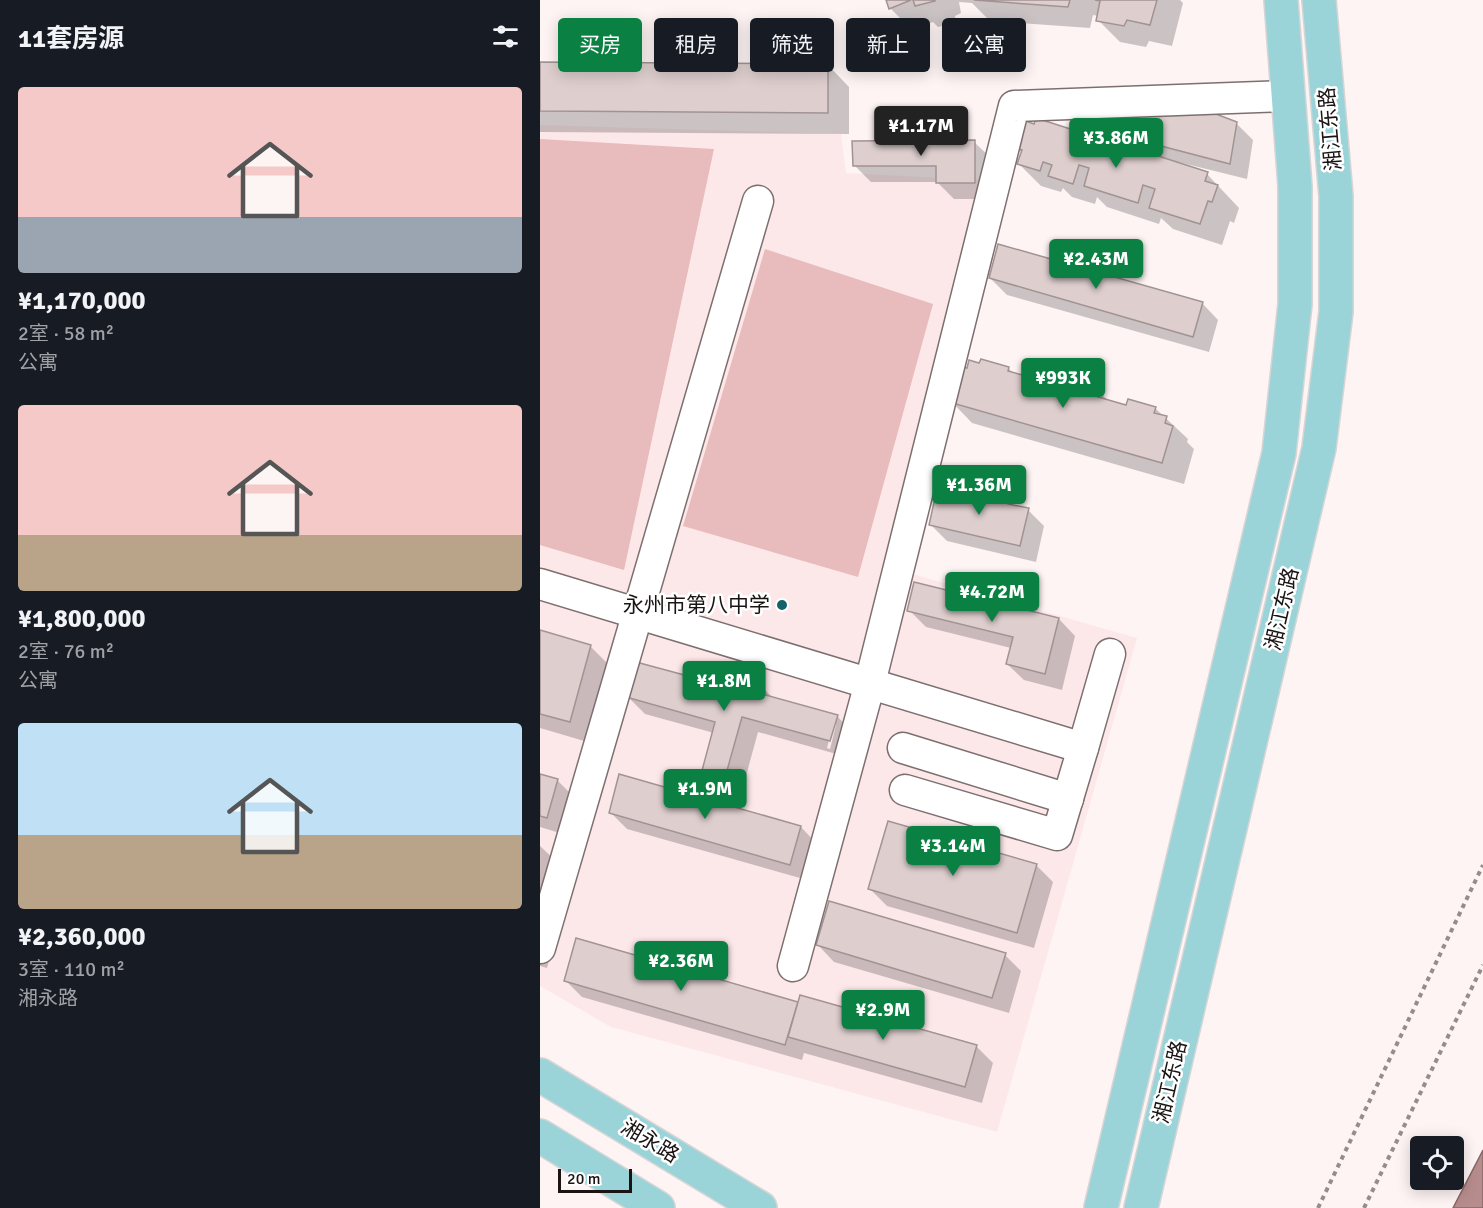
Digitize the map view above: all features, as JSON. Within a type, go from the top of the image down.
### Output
[{"type":"main road","name":"湘江东路","points":[[1101,1208],[1280,453],[1296,304],[1295,186],[1281,0]]},
{"type":"main road","name":"湘江东路","points":[[1141,1208],[1319,448],[1336,312],[1336,196],[1319,0]]},
{"type":"main road","name":"湘永路","points":[[540,1075],[760,1208]]},
{"type":"main road","points":[[540,1136],[658,1208]]},
{"type":"lane","points":[[793,966],[870,683],[1014,106],[1288,96]]},
{"type":"lane","points":[[540,948],[758,201]]},
{"type":"lane","points":[[540,584],[1083,748]]},
{"type":"lane","points":[[905,790],[1057,835],[1110,654]]},
{"type":"lane","points":[[903,748],[1068,799]]},
{"type":"path","points":[[1318,1208],[1483,865]]},
{"type":"path","points":[[1364,1208],[1483,965]]},
{"type":"shaded area","name":"永州市第八中学","points":[[540,125],[841,134],[846,173],[1005,181],[909,573],[1137,638],[997,1132],[611,1027],[540,986]]},
{"type":"shaded area","points":[[540,139],[714,149],[624,570],[540,545]]},
{"type":"shaded area","points":[[765,249],[933,304],[858,577],[683,526]]},
{"type":"shaded area","points":[[1483,1150],[1483,1208],[1453,1208]]},
{"type":"building","points":[[886,0],[911,0],[889,9]]},
{"type":"building","points":[[913,0],[935,0],[935,1],[915,6]]},
{"type":"building","points":[[974,0],[1070,0],[1068,7]]},
{"type":"building","points":[[1095,0],[1157,0],[1150,25],[1127,20],[1124,26],[1096,21],[1100,1]]},
{"type":"building","points":[[540,62],[558,62],[558,72],[642,72],[642,63],[654,63],[654,72],[738,72],[738,63],[750,63],[750,72],[828,72],[828,113],[540,111]]},
{"type":"building","points":[[1216,114],[1237,122],[1230,164],[1157,145],[1155,151],[1129,140],[1136,115]]},
{"type":"building","points":[[1036,118],[1083,133],[1079,142],[1098,149],[1102,138],[1208,172],[1205,181],[1218,185],[1212,202],[1208,201],[1200,224],[1149,208],[1155,189],[1143,185],[1138,203],[1084,186],[1089,168],[1079,165],[1073,184],[1048,176],[1052,165],[1043,162],[1040,171],[1017,164],[1022,150],[1014,147],[1023,120],[1034,124]]},
{"type":"building","points":[[975,140],[975,183],[936,183],[936,166],[853,166],[852,141]]},
{"type":"building","points":[[998,244],[1203,302],[1193,337],[989,278]]},
{"type":"building","points":[[981,359],[1009,367],[1008,371],[1033,378],[1034,373],[1057,380],[1056,384],[1074,389],[1075,383],[1100,390],[1098,397],[1126,405],[1128,399],[1156,407],[1154,413],[1167,416],[1165,423],[1173,426],[1162,463],[949,402],[959,366],[967,368],[969,360],[979,363]]},
{"type":"building","points":[[958,487],[1009,499],[1008,504],[1029,508],[1020,546],[929,525],[937,489],[956,494]]},
{"type":"building","points":[[914,582],[1059,618],[1045,674],[1006,664],[1013,637],[907,611]]},
{"type":"building","points":[[540,630],[591,645],[570,722],[540,714]]},
{"type":"building","points":[[636,662],[714,683],[718,669],[758,680],[755,692],[838,715],[830,741],[742,717],[719,799],[696,793],[715,722],[626,697]]},
{"type":"building","points":[[540,774],[558,779],[547,818],[540,816]]},
{"type":"building","points":[[619,774],[801,826],[790,865],[609,813]]},
{"type":"building","points":[[888,821],[1037,864],[1017,933],[868,889]]},
{"type":"building","points":[[829,901],[1006,953],[992,998],[816,945]]},
{"type":"building","points":[[576,938],[798,1002],[785,1045],[564,981]]},
{"type":"building","points":[[800,995],[977,1045],[965,1087],[788,1037]]},
{"type":"place","name":"永州市第八中学","points":[[782,605]]}]
